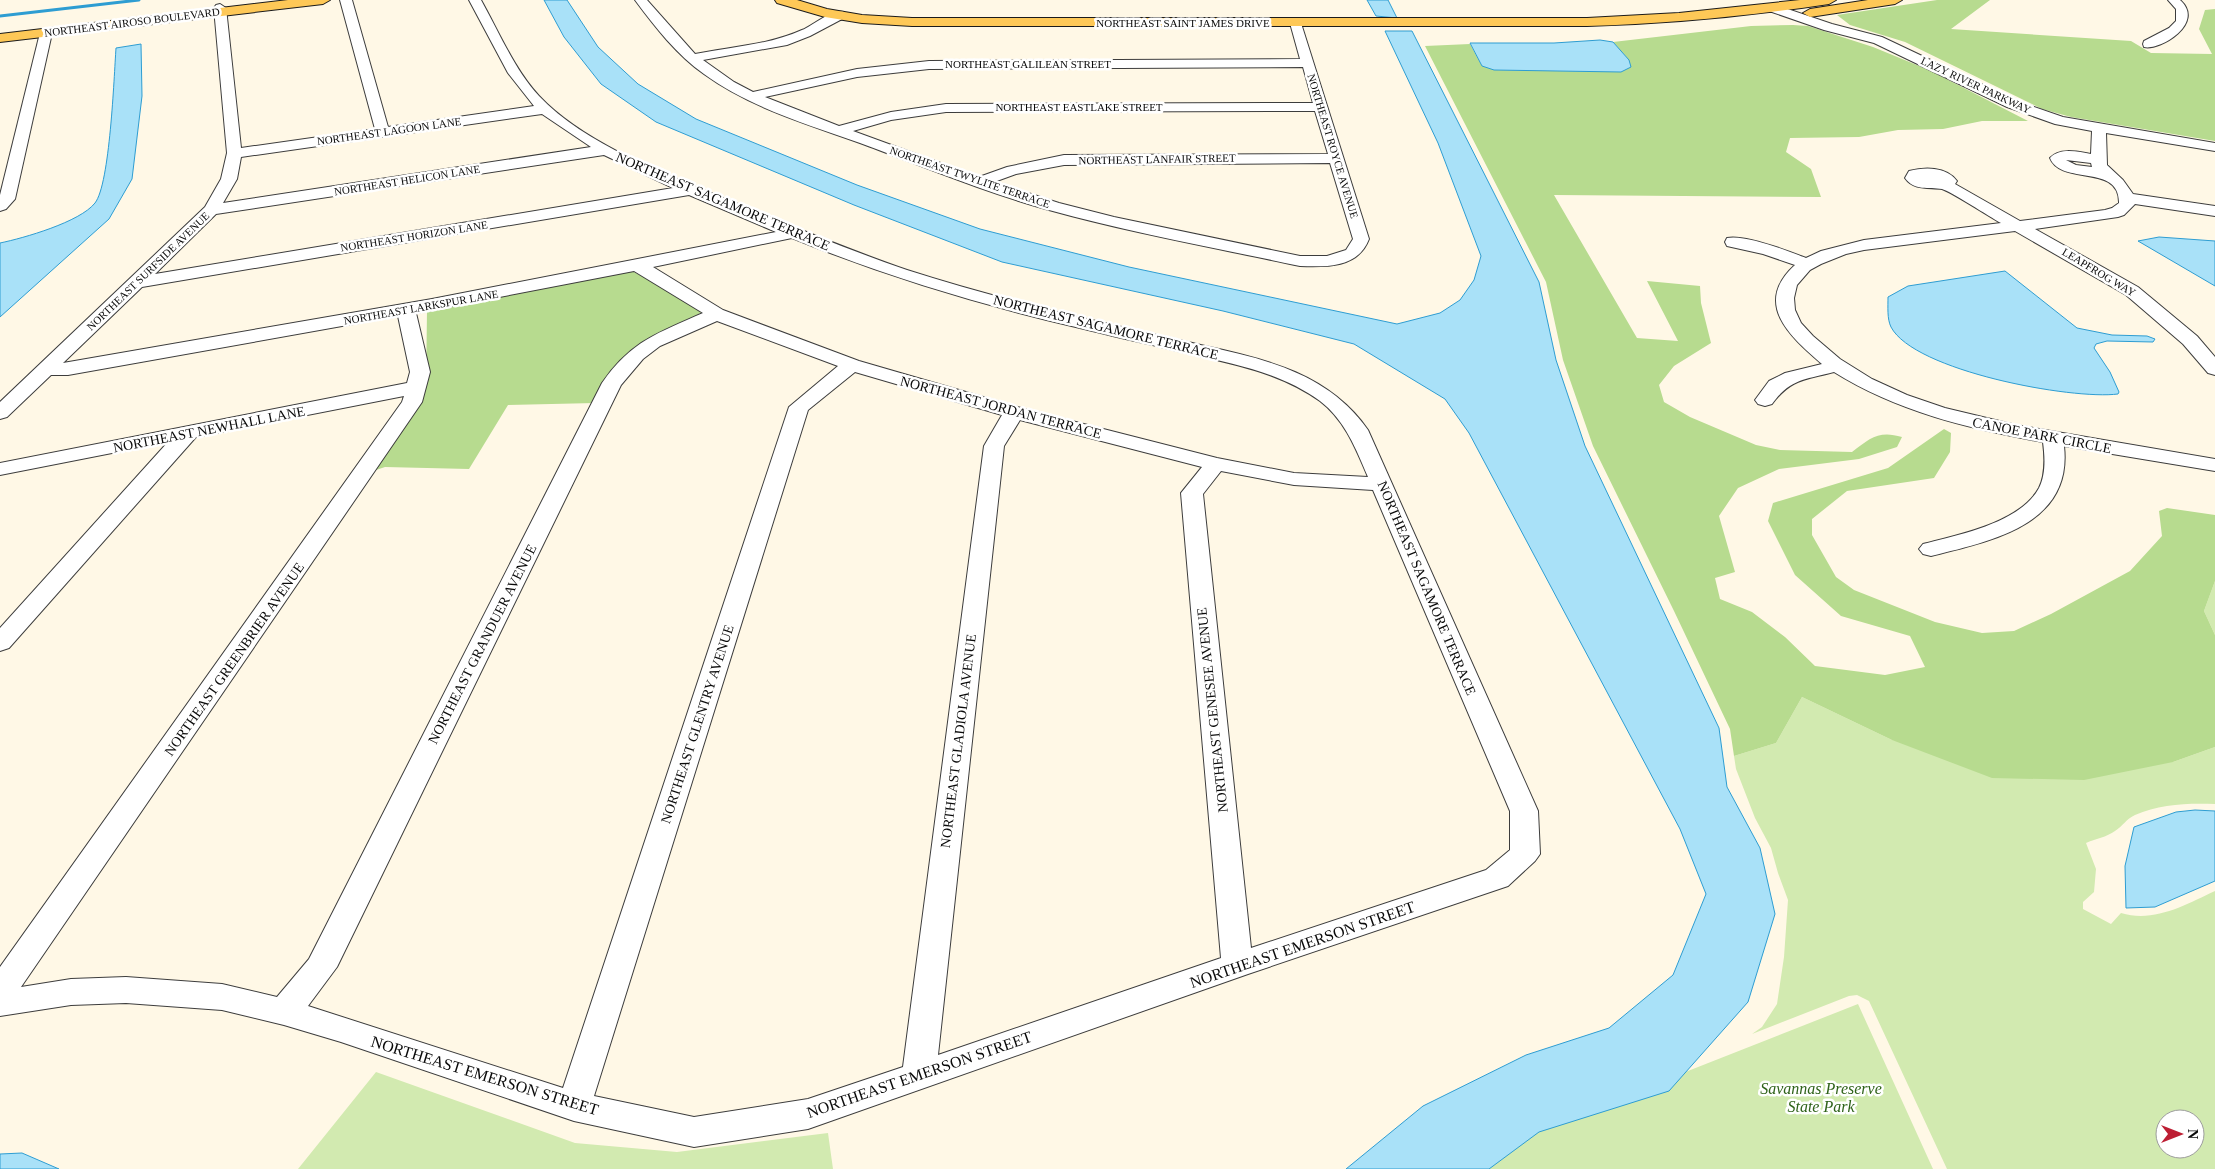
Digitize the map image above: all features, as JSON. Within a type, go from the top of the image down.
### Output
[{"type":"main road","name":"NORTHEAST AIROSO BOULEVARD","points":[[0,38],[286,0]]},
{"type":"main road","name":"NORTHEAST AIROSO BOULEVARD","points":[[0,33],[323,0]]},
{"type":"main road","name":"NORTHEAST SAINT JAMES DRIVE","points":[[782,0],[800,7],[840,16],[922,23],[1587,22],[1671,25],[1741,22],[1796,16],[1895,0]]},
{"type":"main road","name":"NORTHEAST SAINT JAMES DRIVE","points":[[1587,22],[1680,18],[1830,0]]},
{"type":"street","points":[[346,0],[383,133]]},
{"type":"street","name":"NORTHEAST SAGAMORE TERRACE","points":[[475,0],[526,89],[544,108],[604,150],[691,190],[793,233],[903,274],[1011,305],[1260,364],[1297,379],[1328,398],[1358,430],[1383,484],[1524,811],[1525,854]]},
{"type":"street","name":"NORTHEAST TWYLITE TERRACE","points":[[641,0],[692,58],[752,96],[839,131],[1050,206],[1100,219],[1300,260],[1340,258]]},
{"type":"street","points":[[2149,44],[2179,27],[2184,19],[2183,10],[2174,0]]},
{"type":"street","name":"LAZY RIVER PARKWAY","points":[[1772,8],[1828,27],[1878,40],[2033,113],[2060,121],[2215,147]]},
{"type":"street","name":"NORTHEAST SURFSIDE AVENUE","points":[[0,413],[211,210],[229,180],[234,154],[220,10]]},
{"type":"street","points":[[692,58],[782,42],[806,33],[840,16]]},
{"type":"street","name":"NORTHEAST ROYCE AVENUE","points":[[1296,23],[1361,239],[1359,248],[1351,254],[1340,258]]},
{"type":"street","points":[[0,206],[7,200],[46,33]]},
{"type":"street","name":"NORTHEAST GALILEAN STREET","points":[[752,96],[857,73],[930,65],[1308,63]]},
{"type":"street","name":"NORTHEAST LAGOON LANE","points":[[234,154],[544,108]]},
{"type":"street","name":"NORTHEAST EASTLAKE STREET","points":[[839,131],[900,114],[946,108],[1322,108]]},
{"type":"street","points":[[2099,128],[2102,166],[2125,191],[2128,198],[2215,211]]},
{"type":"street","name":"NORTHEAST HELICON LANE","points":[[211,210],[604,150]]},
{"type":"street","name":"NORTHEAST LANFAIR STREET","points":[[980,182],[1012,170],[1064,160],[1104,158],[1336,158]]},
{"type":"street","name":"LEAPFROG WAY","points":[[1944,184],[2132,290],[2190,340],[2215,369]]},
{"type":"street","name":"NORTHEAST HORIZON LANE","points":[[137,282],[691,190]]},
{"type":"street","name":"CANOE PARK CIRCLE","points":[[2128,198],[2127,206],[2118,212],[2105,215],[1864,245],[1834,252],[1807,264],[1789,283],[1785,299],[1788,315],[1796,330],[1812,347],[1837,366],[1865,382],[1907,401],[1959,419],[2004,430],[2215,465]]},
{"type":"street","name":"NORTHEAST LARKSPUR LANE","points":[[47,369],[68,369],[406,310],[640,266],[793,233]]},
{"type":"street","points":[[1733,242],[1768,250],[1807,264]]},
{"type":"street","name":"NORTHEAST JORDAN TERRACE","points":[[640,266],[717,314],[852,365],[1014,412],[1216,464],[1294,479],[1383,484]]},
{"type":"street","name":"NORTHEAST GREENBRIER AVENUE","points":[[0,992],[398,425],[412,402],[420,372],[406,310]]},
{"type":"street","name":"NORTHEAST GRANDUER AVENUE","points":[[284,1012],[321,967],[612,383],[636,355],[653,342],[717,314]]},
{"type":"street","name":"NORTHEAST GLENTRY AVENUE","points":[[574,1106],[799,407],[852,365]]},
{"type":"street","points":[[1765,400],[1776,385],[1792,377],[1837,366]]},
{"type":"street","name":"NORTHEAST NEWHALL LANE","points":[[0,469],[417,388]]},
{"type":"street","name":"NORTHEAST GLADIOLA AVENUE","points":[[919,1075],[994,446],[1014,412]]},
{"type":"street","points":[[0,643],[188,433]]},
{"type":"street","points":[[1931,549],[1995,531],[2029,511],[2043,500],[2050,487],[2056,464],[2053,438]]},
{"type":"street","name":"NORTHEAST GENESEE AVENUE","points":[[1216,464],[1192,493],[1192,502],[1237,965]]},
{"type":"street","name":"NORTHEAST EMERSON STREET","points":[[0,1002],[71,992],[126,990],[222,996],[284,1012],[574,1106],[694,1132],[808,1114],[1237,965],[1497,878],[1525,854]]},
{"type":"green space","points":[[1937,0],[1990,0],[1951,29],[2131,41],[2151,53],[2212,54],[2199,29],[2205,10],[2215,9],[2215,141],[2071,117],[2042,109],[1905,42],[1850,25],[1837,15]]},
{"type":"green space","points":[[1751,26],[1808,26],[1873,47],[1929,70],[2028,121],[1982,121],[1943,129],[1898,130],[1859,137],[1790,138],[1786,152],[1811,169],[1821,197],[1554,195],[1637,338],[1678,341],[1647,281],[1700,286],[1701,303],[1711,343],[1674,366],[1659,385],[1664,402],[1690,417],[1756,445],[1780,450],[1852,452],[1864,443],[1881,435],[1887,434],[1902,437],[1897,447],[1859,459],[1779,469],[1738,488],[1719,516],[1735,572],[1715,578],[1720,599],[1752,612],[1785,637],[1815,666],[1885,675],[1925,667],[1910,636],[1841,616],[1795,575],[1768,521],[1773,503],[1888,468],[1944,429],[1951,433],[1950,452],[1934,478],[1847,491],[1812,519],[1812,535],[1836,577],[1854,590],[1935,622],[1982,633],[2014,631],[2051,614],[2130,571],[2162,536],[2159,511],[2167,508],[2215,515],[2215,581],[2204,611],[2215,635],[2215,747],[2173,762],[2084,780],[1992,778],[1892,740],[1802,697],[1776,743],[1734,756],[1730,729],[1593,446],[1563,360],[1546,282],[1425,46],[1470,44],[1482,66],[1519,70],[1556,69],[1629,60],[1613,42]]},
{"type":"green space","points":[[632,271],[703,311],[683,325],[648,340],[595,403],[508,405],[469,469],[385,467],[376,470],[426,389],[427,310]]},
{"type":"green space","points":[[2215,581],[2215,635],[2204,611]]},
{"type":"green space","points":[[1802,697],[1892,740],[2173,762],[2215,747],[2215,804],[2174,805],[2154,808],[2132,817],[2112,833],[2086,843],[2096,869],[2094,892],[2083,902],[2083,909],[2111,924],[2121,913],[2133,916],[2157,914],[2181,907],[2215,891],[2215,1169],[1947,1169],[1869,1001],[1857,995],[1849,996],[1752,1034],[1762,1027],[1777,1004],[1784,957],[1788,900],[1771,848],[1755,818],[1736,769],[1734,756],[1776,743]]},
{"type":"green space","name":"Savannas Preserve State Park","points":[[1858,1004],[1933,1169],[1439,1169]]},
{"type":"green space","points":[[376,1072],[575,1143],[677,1152],[828,1133],[833,1169],[298,1169]]},
{"type":"water","points":[[544,0],[567,0],[598,47],[638,84],[696,119],[857,185],[980,229],[1129,267],[1397,324],[1440,313],[1460,300],[1474,280],[1481,256],[1438,143],[1385,31],[1412,31],[1539,282],[1556,360],[1585,446],[1719,728],[1727,787],[1760,848],[1775,914],[1748,1002],[1669,1091],[1539,1132],[1489,1169],[1346,1169],[1423,1106],[1526,1055],[1609,1028],[1673,975],[1706,894],[1680,829],[1469,433],[1445,399],[1354,344],[1223,311],[1002,262],[854,205],[656,122],[601,84],[564,37]]},
{"type":"water","points":[[1367,0],[1388,0],[1397,18],[1376,16]]},
{"type":"water","points":[[1600,40],[1613,42],[1629,60],[1631,67],[1621,72],[1494,70],[1482,66],[1470,43],[1554,43]]},
{"type":"water","points":[[141,44],[142,96],[132,179],[109,219],[0,317],[0,243],[65,223],[88,210],[95,203],[100,192],[108,153],[116,48]]},
{"type":"water","points":[[2159,237],[2215,241],[2215,286],[2138,241]]},
{"type":"water","points":[[2005,271],[2077,328],[2112,335],[2147,336],[2155,339],[2153,342],[2107,341],[2096,344],[2094,348],[2110,372],[2119,392],[2118,394],[2096,395],[2032,387],[1961,369],[1930,357],[1905,343],[1891,327],[1888,317],[1888,297],[1908,286]]},
{"type":"water","points":[[2195,810],[2215,811],[2215,881],[2155,907],[2126,908],[2125,866],[2134,827],[2176,812]]},
{"type":"water","points":[[22,1153],[59,1169],[0,1169],[0,1154]]},
{"type":"waterway","points":[[0,16],[139,0]]}]
